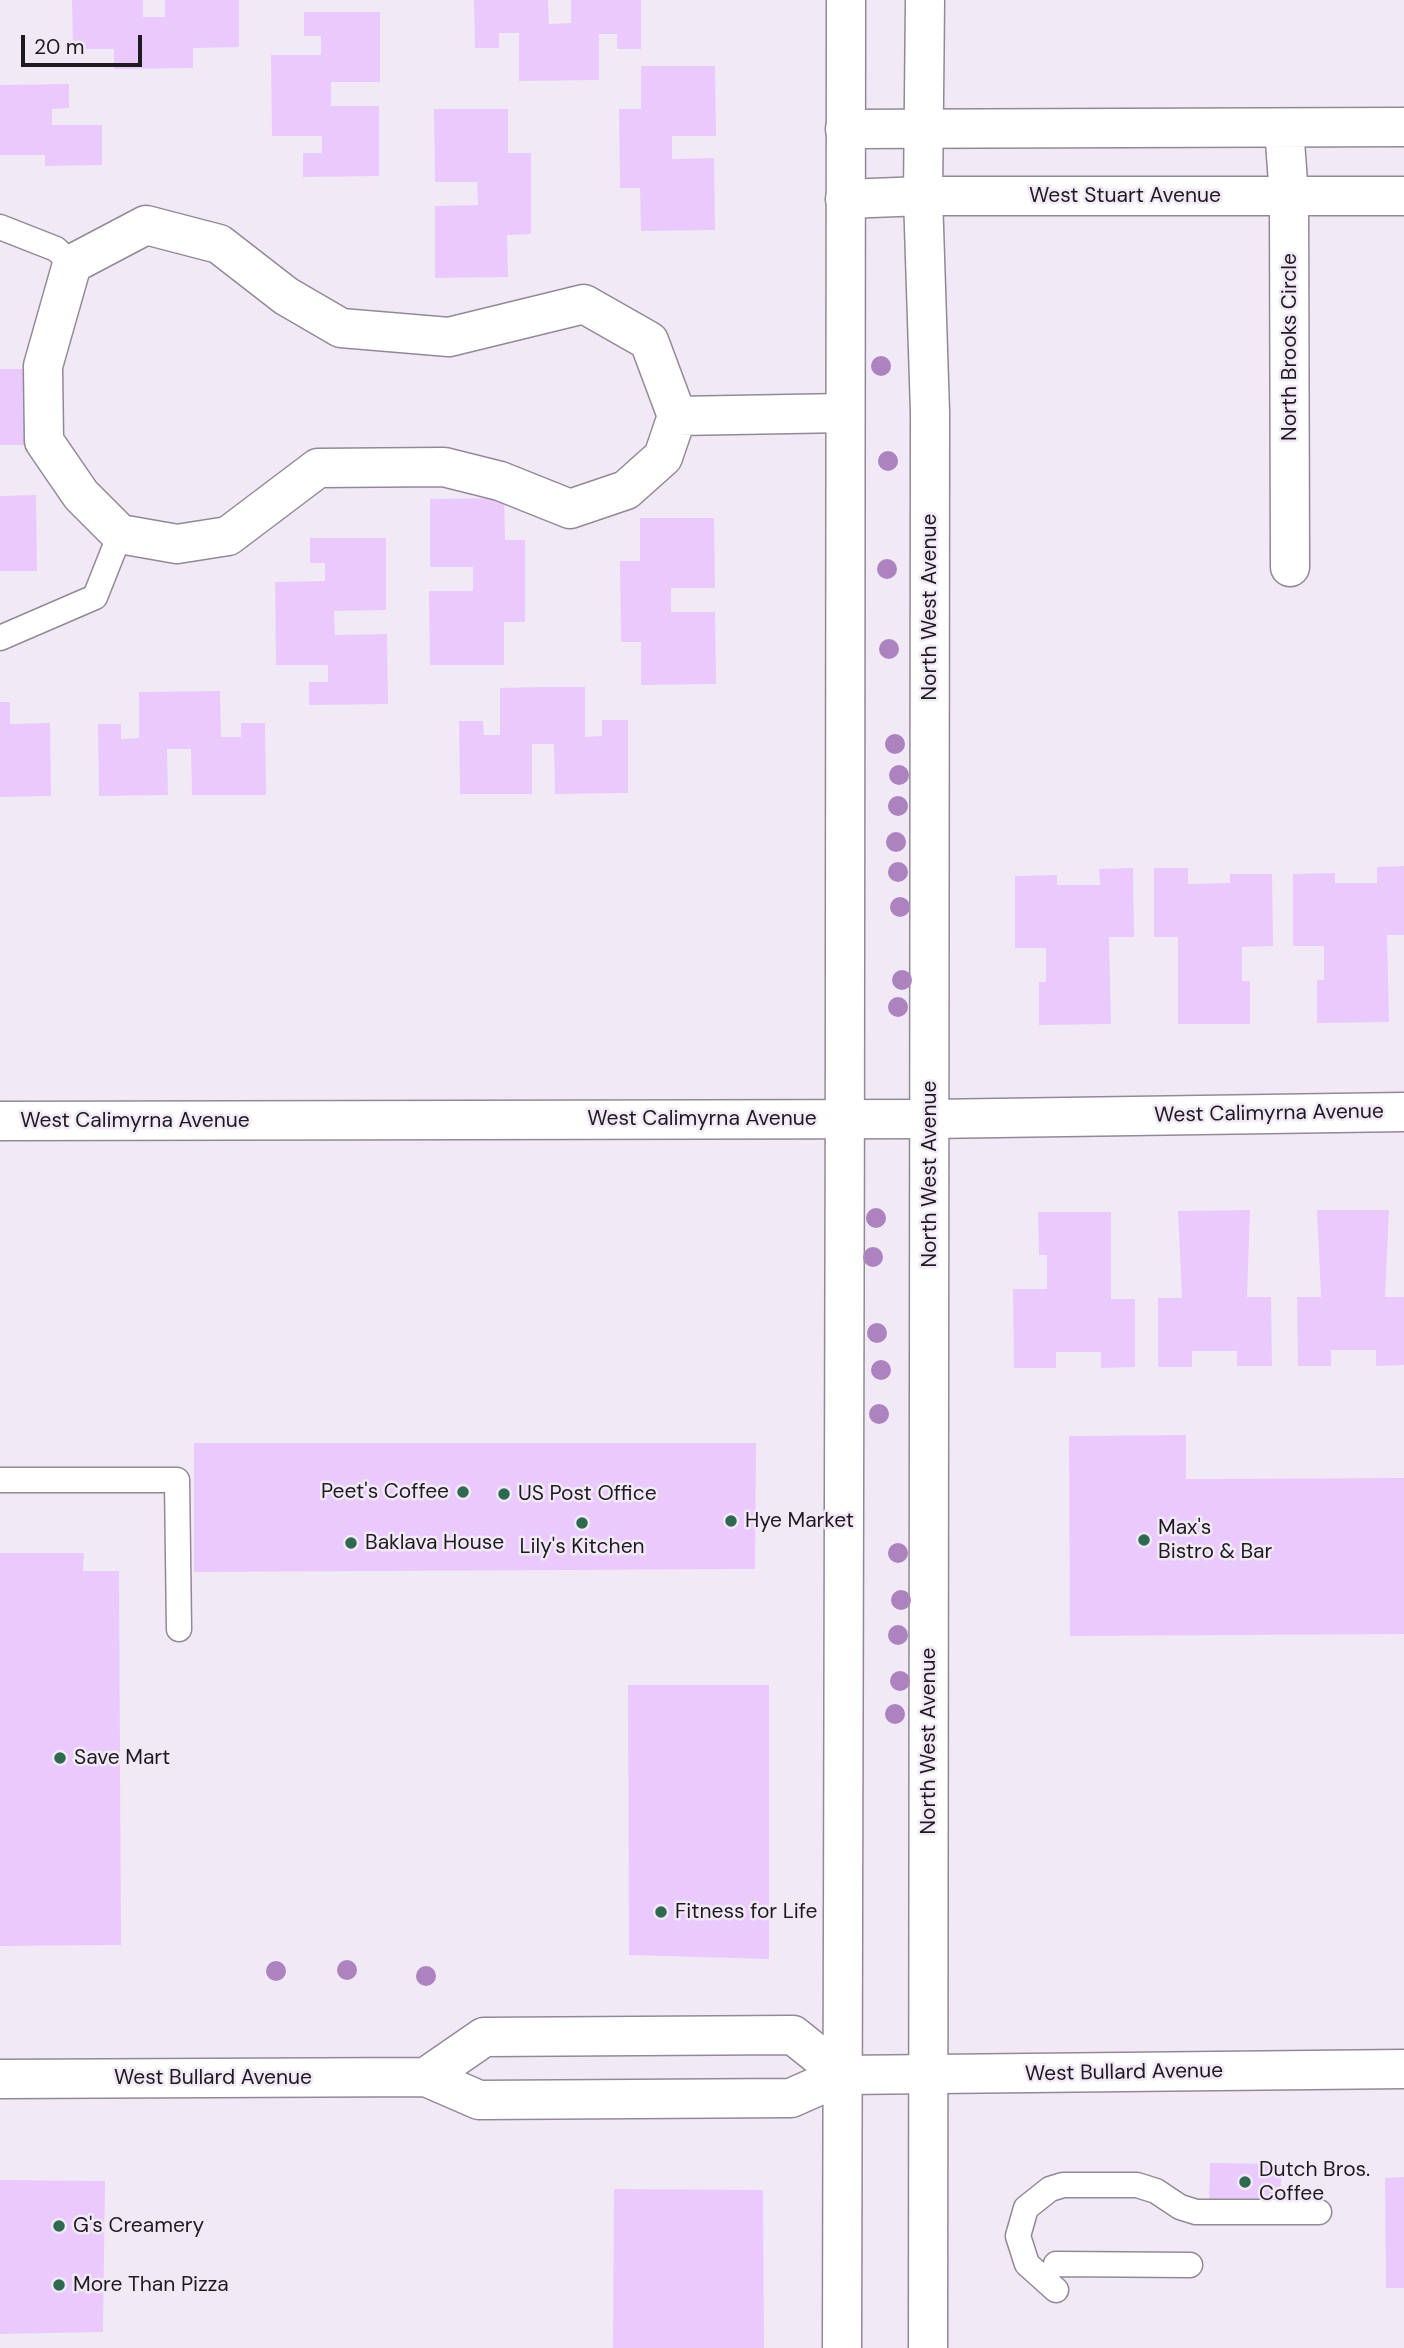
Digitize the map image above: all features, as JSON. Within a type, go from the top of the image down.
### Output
[{"type":"main road","points":[[842,2348],[843,1450],[847,1119],[846,0]]},
{"type":"main road","name":"North West Avenue","points":[[925,0],[923,196],[930,412],[928,2348]]},
{"type":"main road","points":[[845,129],[1404,127]]},
{"type":"main road","name":"North Brooks Circle","points":[[1284,128],[1290,196],[1290,567]]},
{"type":"main road","name":"West Stuart Avenue","points":[[845,199],[923,196],[1404,196]]},
{"type":"main road","points":[[146,225],[219,244],[286,296],[341,328],[449,337],[584,304],[649,341],[677,416],[663,457],[626,490],[570,509],[500,481],[444,467],[318,468],[228,536],[177,544],[120,534],[81,495],[44,441],[43,366],[72,264],[146,225]]},
{"type":"main road","points":[[677,416],[845,413]]},
{"type":"main road","name":"West Calimyrna Avenue","points":[[0,1121],[930,1119],[1404,1112]]},
{"type":"main road","points":[[425,2077],[484,2037],[793,2035],[843,2075]]},
{"type":"main road","name":"West Bullard Avenue","points":[[0,2079],[425,2077],[479,2100],[791,2098],[843,2075],[1404,2069]]},
{"type":"lane","points":[[0,227],[56,249],[72,264]]},
{"type":"lane","points":[[0,638],[95,597],[120,534]]},
{"type":"lane","points":[[0,1480],[177,1480],[179,1629]]},
{"type":"lane","points":[[1056,2290],[1027,2264],[1018,2236],[1026,2208],[1050,2189],[1063,2185],[1137,2185],[1156,2191],[1196,2212],[1319,2211]]},
{"type":"lane","points":[[1056,2264],[1190,2265]]},
{"type":"building","points":[[72,0],[143,0],[143,17],[165,17],[165,0],[239,0],[239,47],[193,48],[193,68],[114,69],[114,49],[73,49]]},
{"type":"building","points":[[474,0],[548,0],[549,24],[571,23],[571,0],[641,0],[641,49],[617,49],[617,34],[599,34],[599,80],[519,81],[519,33],[499,33],[499,48],[475,48]]},
{"type":"building","points":[[304,12],[380,12],[380,82],[331,82],[331,106],[379,106],[379,176],[303,177],[303,153],[322,153],[322,136],[272,136],[271,55],[321,55],[321,36],[304,36]]},
{"type":"building","points":[[641,66],[715,66],[716,136],[672,136],[672,159],[714,158],[715,230],[641,231],[640,188],[620,188],[619,109],[641,109]]},
{"type":"building","points":[[69,84],[69,108],[52,109],[52,125],[102,125],[102,165],[45,166],[45,155],[0,155],[0,85]]},
{"type":"building","points":[[434,109],[508,109],[508,153],[531,153],[531,234],[507,235],[508,277],[435,278],[435,206],[478,205],[477,182],[435,182]]},
{"type":"building","points":[[0,369],[33,369],[33,445],[0,445]]},
{"type":"building","points":[[36,495],[37,571],[0,571],[0,496]]},
{"type":"building","points":[[504,498],[505,540],[525,540],[525,622],[504,622],[504,665],[430,665],[429,591],[473,591],[473,567],[430,567],[430,499]]},
{"type":"building","points":[[640,518],[714,518],[715,588],[671,588],[671,612],[715,612],[716,684],[641,685],[641,642],[621,642],[620,561],[640,561]]},
{"type":"building","points":[[310,538],[386,538],[386,610],[334,611],[335,635],[387,634],[388,704],[309,705],[309,682],[328,682],[328,665],[276,665],[275,582],[325,581],[325,563],[310,563]]},
{"type":"building","points":[[585,687],[585,737],[602,736],[602,720],[628,720],[628,793],[555,794],[554,744],[532,744],[532,794],[460,794],[459,721],[483,721],[484,735],[500,735],[500,688]]},
{"type":"building","points":[[220,691],[221,737],[241,737],[241,723],[265,723],[266,795],[192,795],[191,749],[167,749],[168,795],[99,796],[98,724],[121,724],[121,739],[139,738],[139,692]]},
{"type":"building","points":[[0,702],[10,702],[10,724],[50,723],[51,796],[0,797]]},
{"type":"building","points":[[1404,866],[1404,935],[1387,935],[1389,1022],[1317,1023],[1317,980],[1324,980],[1324,946],[1293,946],[1293,874],[1335,873],[1335,883],[1377,883],[1377,867]]},
{"type":"building","points":[[1133,868],[1134,937],[1109,937],[1111,1024],[1039,1025],[1039,982],[1046,982],[1046,948],[1015,948],[1015,876],[1057,875],[1057,885],[1100,885],[1099,869]]},
{"type":"building","points":[[1154,868],[1188,868],[1188,884],[1230,883],[1230,874],[1272,874],[1273,946],[1242,947],[1242,981],[1250,981],[1250,1024],[1178,1024],[1178,937],[1154,937]]},
{"type":"building","points":[[1250,1210],[1247,1297],[1271,1297],[1272,1366],[1237,1366],[1237,1351],[1192,1351],[1192,1367],[1158,1367],[1158,1298],[1182,1298],[1178,1211]]},
{"type":"building","points":[[1317,1210],[1389,1210],[1385,1297],[1404,1297],[1404,1365],[1376,1366],[1376,1350],[1331,1350],[1331,1366],[1298,1366],[1297,1297],[1321,1297]]},
{"type":"building","points":[[1038,1212],[1111,1212],[1111,1299],[1135,1299],[1135,1367],[1101,1368],[1101,1352],[1056,1352],[1056,1368],[1014,1368],[1013,1289],[1047,1289],[1047,1255],[1039,1255]]},
{"type":"building","points":[[1186,1435],[1186,1479],[1404,1478],[1404,1634],[1070,1636],[1069,1436]]},
{"type":"building","points":[[194,1443],[756,1443],[755,1569],[194,1572]]},
{"type":"building","name":"Save Mart","points":[[0,1553],[84,1553],[83,1571],[119,1571],[121,1945],[0,1946]]},
{"type":"building","points":[[628,1685],[769,1685],[769,1959],[629,1955]]},
{"type":"building","name":"Dutch Bros. Coffee","points":[[1210,2163],[1281,2164],[1281,2199],[1238,2199],[1238,2214],[1209,2213]]},
{"type":"building","points":[[1404,2177],[1404,2288],[1386,2288],[1385,2178]]},
{"type":"building","points":[[0,2180],[105,2181],[103,2332],[0,2334]]},
{"type":"building","points":[[614,2189],[763,2190],[764,2348],[613,2348]]},
{"type":"place","name":"Peet's Coffee","points":[[463,1492]]},
{"type":"place","name":"US Post Office","points":[[504,1494]]},
{"type":"place","name":"Hye Market","points":[[731,1521]]},
{"type":"place","name":"Lily's Kitchen","points":[[582,1523]]},
{"type":"place","name":"Max's Bistro & Bar","points":[[1144,1540]]},
{"type":"place","name":"Baklava House","points":[[351,1543]]},
{"type":"place","name":"Save Mart","points":[[60,1758]]},
{"type":"place","name":"Fitness for Life","points":[[661,1912]]},
{"type":"place","name":"Dutch Bros. Coffee","points":[[1245,2182]]},
{"type":"place","name":"G's Creamery","points":[[59,2226]]},
{"type":"place","name":"More Than Pizza","points":[[59,2285]]}]
